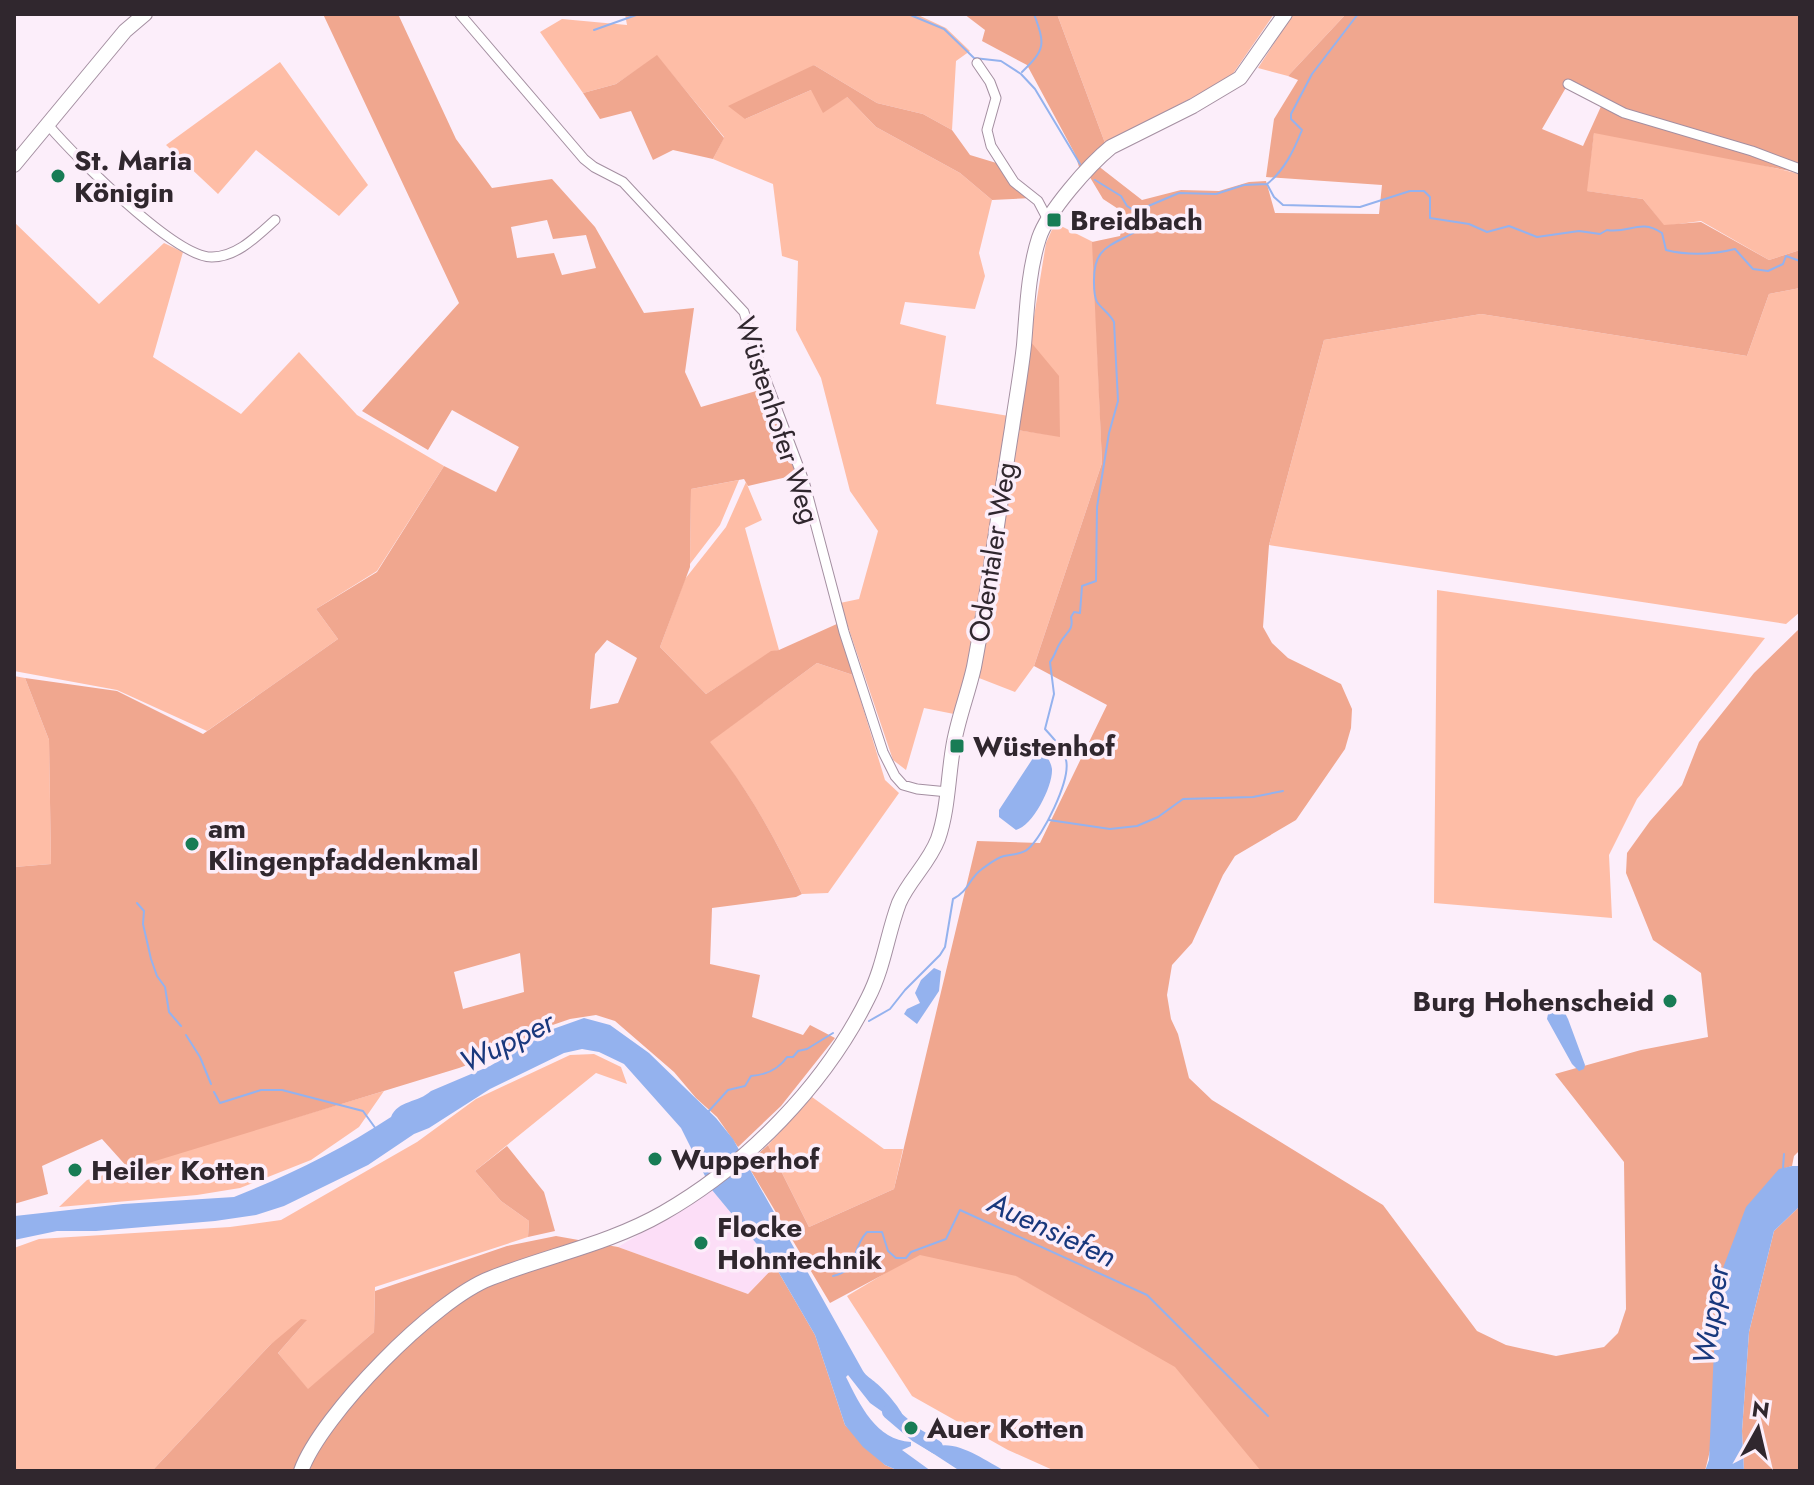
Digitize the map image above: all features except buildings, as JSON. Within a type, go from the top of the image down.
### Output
[{"type":"main road","points":[[14,165],[125,31],[145,14]]},
{"type":"main road","name":"Odentaler Weg","points":[[301,1471],[306,1456],[357,1389],[425,1321],[451,1300],[491,1278],[615,1237],[665,1212],[751,1149],[803,1096],[863,1008],[883,966],[900,902],[937,841],[948,792],[953,745],[974,665],[1022,363],[1030,279],[1040,234],[1089,168],[1111,147],[1193,106],[1240,78],[1285,14]]},
{"type":"street","name":"Wüstenhofer Weg","points":[[460,14],[584,159],[623,182],[731,294],[744,312],[758,359],[804,481],[844,632],[883,752],[903,785],[948,792]]},
{"type":"street","points":[[977,63],[996,98],[987,130],[991,146],[1014,182],[1038,201],[1048,220]]},
{"type":"street","points":[[1568,84],[1624,113],[1800,169]]},
{"type":"street","points":[[49,126],[86,167],[157,229],[201,255],[210,258],[222,256],[245,246],[275,220]]},
{"type":"shaded area","points":[[323,14],[398,14],[456,139],[492,188],[552,179],[595,227],[644,313],[694,308],[685,372],[701,407],[763,389],[778,420],[796,475],[748,486],[744,479],[691,489],[690,567],[660,647],[706,694],[771,651],[839,623],[853,675],[817,663],[710,742],[760,815],[802,894],[712,908],[710,964],[760,975],[752,1017],[803,1035],[810,1025],[835,1038],[781,1106],[738,1147],[717,1117],[674,1072],[615,1021],[596,1015],[570,1019],[544,1028],[523,1044],[459,1068],[129,1169],[102,1139],[42,1166],[48,1194],[14,1204],[14,867],[51,864],[49,740],[25,678],[117,691],[203,734],[338,639],[316,609],[377,572],[444,466],[496,492],[519,447],[452,410],[428,450],[362,411],[459,303]],"holes":[[[547,220],[553,239],[586,235],[596,268],[562,275],[554,253],[517,258],[511,227]],[[607,640],[637,658],[618,703],[590,709],[595,654]],[[520,953],[524,992],[463,1009],[454,972]]]},
{"type":"shaded area","points":[[625,14],[916,14],[946,28],[970,51],[956,61],[952,130],[923,114],[877,103],[814,65],[745,119],[811,90],[847,97],[876,127],[960,173],[992,200],[979,253],[985,276],[975,309],[905,302],[900,324],[946,336],[936,404],[1009,416],[966,673],[954,714],[924,708],[906,770],[893,760],[840,603],[859,599],[878,531],[850,491],[821,378],[796,330],[798,261],[782,256],[773,184],[713,159],[724,137],[657,56],[616,84],[583,93],[540,32],[562,19],[627,25]]},
{"type":"shaded area","points":[[964,14],[1057,14],[1105,143],[1080,170],[1075,154],[1027,65],[982,41],[985,30]]},
{"type":"shaded area","points":[[1057,14],[1274,14],[1230,78],[1105,143]]},
{"type":"shaded area","points":[[1293,14],[1346,14],[1288,76],[1258,68]]},
{"type":"shaded area","points":[[1346,14],[1800,14],[1800,173],[1594,133],[1587,191],[1643,199],[1664,225],[1701,222],[1769,260],[1800,250],[1800,288],[1769,294],[1747,356],[1481,314],[1324,340],[1269,545],[1263,627],[1272,643],[1288,658],[1341,684],[1352,709],[1351,728],[1345,749],[1296,820],[1235,856],[1192,943],[1172,965],[1167,995],[1189,1078],[1212,1100],[1383,1205],[1477,1331],[1506,1345],[1556,1356],[1604,1347],[1618,1333],[1626,1309],[1624,1162],[1555,1074],[1641,1050],[1708,1037],[1701,973],[1653,940],[1626,873],[1627,853],[1682,785],[1699,742],[1754,673],[1800,628],[1800,1150],[1794,1156],[1792,1166],[1779,1170],[1705,1471],[1261,1471],[1175,1367],[1016,1276],[920,1255],[830,1303],[747,1164],[768,1145],[809,1227],[894,1189],[977,841],[1040,843],[1107,705],[1034,666],[1102,463],[1092,242],[1120,236],[1126,214],[1103,199],[1088,174],[1097,165],[1142,200],[1181,190],[1219,191],[1249,182],[1266,181],[1275,213],[1379,214],[1382,185],[1266,177],[1274,119],[1298,80],[1288,76]],"holes":[[[1568,84],[1603,102],[1583,146],[1542,129]]]},
{"type":"shaded area","points":[[657,55],[724,138],[713,159],[673,150],[653,160],[631,111],[600,119],[583,93],[616,84]]},
{"type":"shaded area","points":[[280,62],[368,185],[339,216],[256,150],[218,194],[166,145]]},
{"type":"shaded area","points":[[814,65],[877,103],[923,114],[952,130],[970,155],[1003,165],[1032,198],[992,200],[960,173],[876,127],[847,97],[823,113],[811,90],[745,119],[728,106]]},
{"type":"shaded area","points":[[1594,132],[1673,144],[1800,174],[1800,250],[1769,260],[1701,221],[1664,226],[1643,199],[1586,191]]},
{"type":"shaded area","points":[[14,222],[99,304],[164,243],[183,252],[153,357],[241,414],[299,352],[357,415],[444,466],[377,571],[316,609],[338,639],[207,731],[117,690],[14,671]]},
{"type":"shaded area","points":[[1055,223],[1093,242],[1102,463],[1034,666],[1015,692],[979,678],[1017,430],[1060,436],[1030,341],[1046,243]]},
{"type":"shaded area","points":[[1800,288],[1800,612],[1786,624],[1269,545],[1324,340],[1481,314],[1747,356],[1769,294]]},
{"type":"shaded area","points":[[1030,341],[1059,376],[1060,437],[1017,430]]},
{"type":"shaded area","points":[[739,480],[720,525],[690,564],[691,489]]},
{"type":"shaded area","points":[[746,482],[762,520],[745,528],[779,650],[771,652],[706,694],[660,647],[685,579],[726,527]]},
{"type":"shaded area","points":[[1437,590],[1765,638],[1637,799],[1609,855],[1612,918],[1434,903]]},
{"type":"shaded area","points":[[817,663],[853,675],[885,780],[899,793],[828,893],[802,894],[760,815],[709,742]]},
{"type":"shaded area","points":[[14,676],[25,678],[49,740],[51,864],[14,867]]},
{"type":"shaded area","points":[[594,1054],[621,1067],[627,1084],[596,1073],[475,1171],[501,1201],[529,1221],[528,1237],[375,1287],[374,1332],[308,1390],[278,1353],[306,1321],[270,1345],[152,1471],[14,1471],[14,1248],[39,1239],[230,1227],[281,1220],[417,1142],[476,1099],[570,1055]]},
{"type":"shaded area","points":[[384,1091],[359,1127],[311,1160],[240,1188],[197,1195],[59,1207],[87,1180]]},
{"type":"shaded area","points":[[812,1097],[884,1149],[903,1149],[894,1189],[809,1227],[768,1145]]},
{"type":"shaded area","points":[[507,1146],[544,1192],[555,1231],[528,1237],[529,1221],[501,1201],[475,1171]]},
{"type":"shaded area","points":[[712,1190],[775,1266],[748,1294],[618,1247]]},
{"type":"shaded area","points":[[1800,1206],[1800,1471],[1744,1471],[1742,1431],[1749,1332],[1774,1231]]},
{"type":"shaded area","points":[[556,1236],[618,1247],[748,1294],[775,1266],[815,1335],[845,1425],[885,1465],[899,1471],[152,1471],[270,1345],[301,1319],[307,1320],[278,1353],[308,1389],[374,1332],[375,1291],[507,1246]]},
{"type":"shaded area","points":[[919,1253],[1015,1275],[1177,1366],[1262,1471],[1055,1471],[1008,1450],[912,1396],[847,1296]]},
{"type":"water","points":[[1042,751],[1051,766],[1049,785],[1035,813],[1016,830],[999,817],[999,810],[1037,752]]},
{"type":"water","points":[[934,968],[941,971],[939,991],[917,1024],[904,1014],[907,1009],[920,1003],[915,993],[921,980]]},
{"type":"water","points":[[1555,1010],[1565,1013],[1568,1019],[1584,1069],[1579,1071],[1572,1064],[1547,1019],[1548,1014]]},
{"type":"water","points":[[584,1018],[610,1025],[649,1053],[716,1118],[733,1139],[863,1371],[884,1390],[905,1421],[901,1425],[870,1403],[848,1375],[846,1377],[863,1409],[888,1435],[911,1442],[911,1446],[902,1450],[931,1471],[899,1471],[885,1465],[863,1447],[845,1425],[815,1335],[775,1266],[712,1190],[681,1128],[624,1064],[599,1052],[582,1049],[564,1053],[490,1089],[368,1165],[284,1206],[256,1215],[96,1231],[57,1231],[14,1240],[15,1216],[123,1204],[234,1197],[334,1151],[391,1117],[403,1104],[490,1066],[553,1029]]},
{"type":"water","points":[[1800,1166],[1800,1206],[1774,1231],[1749,1332],[1742,1431],[1744,1471],[1705,1471],[1709,1460],[1717,1284],[1746,1207],[1779,1169]]},
{"type":"water","points":[[922,1436],[938,1446],[963,1449],[1005,1471],[960,1471],[917,1443]]},
{"type":"waterway","points":[[594,30],[639,14]]},
{"type":"waterway","points":[[908,14],[944,29],[974,58],[1001,61],[1021,74],[1035,89],[1080,164]]},
{"type":"waterway","points":[[1022,72],[1036,57],[1041,46],[1034,14]]},
{"type":"waterway","points":[[1267,184],[1283,166],[1302,130],[1291,119],[1291,114],[1312,74],[1358,14]]},
{"type":"waterway","points":[[1095,180],[1121,196],[1127,206],[1138,213]]},
{"type":"waterway","points":[[869,1021],[890,1009],[940,955],[945,947],[953,899],[993,861],[1028,849],[1048,820],[1060,794],[1066,760],[1045,729],[1054,694],[1050,662],[1070,628],[1074,612],[1080,613],[1082,586],[1096,581],[1097,507],[1109,433],[1118,401],[1114,322],[1096,300],[1094,271],[1104,250],[1135,232],[1140,214],[1146,207],[1179,193],[1216,194],[1244,185],[1267,184],[1283,205],[1360,207],[1410,191],[1424,191],[1430,197],[1430,218],[1469,224],[1487,232],[1509,226],[1537,237],[1579,231],[1600,234],[1607,230],[1647,227],[1662,233],[1666,250],[1700,254],[1735,249],[1753,269],[1768,271],[1783,264],[1786,256],[1800,261]]},
{"type":"waterway","points":[[1049,820],[1110,829],[1137,826],[1158,817],[1183,799],[1253,797],[1283,791]]},
{"type":"waterway","points":[[137,903],[144,911],[143,924],[151,959],[165,987],[169,1012],[181,1026]]},
{"type":"waterway","points":[[708,1112],[728,1090],[745,1086],[751,1076],[771,1071],[787,1057],[793,1057],[798,1051],[833,1033]]},
{"type":"waterway","points":[[186,1035],[200,1057],[211,1084]]},
{"type":"waterway","points":[[214,1092],[220,1103],[261,1090],[282,1090],[363,1111],[376,1129]]},
{"type":"waterway","points":[[1783,1168],[1784,1154]]},
{"type":"waterway","name":"Auensiefen","points":[[833,1276],[852,1264],[867,1232],[882,1232],[888,1251],[896,1258],[906,1258],[911,1252],[946,1239],[960,1210],[1147,1295],[1268,1416]]},
{"type":"waterway","points":[[889,1412],[936,1447]]},
{"type":"place","name":"St. Maria Königin","points":[[58,176]]},
{"type":"place","name":"Breidbach","points":[[1054,220]]},
{"type":"place","name":"Wüstenhof","points":[[957,746]]},
{"type":"place","name":"am Klingenpfaddenkmal","points":[[192,844]]},
{"type":"place","name":"Burg Hohenscheid","points":[[1670,1001]]},
{"type":"place","name":"Wupperhof","points":[[655,1159]]},
{"type":"place","name":"Heiler Kotten","points":[[75,1170]]},
{"type":"place","name":"Flocke Hohntechnik","points":[[701,1243]]},
{"type":"place","name":"Auer Kotten","points":[[911,1428]]},
{"type":"water label","name":"Wupper","points":[[507,1042]]},
{"type":"water label","name":"Wupper","points":[[1711,1315]]}]
